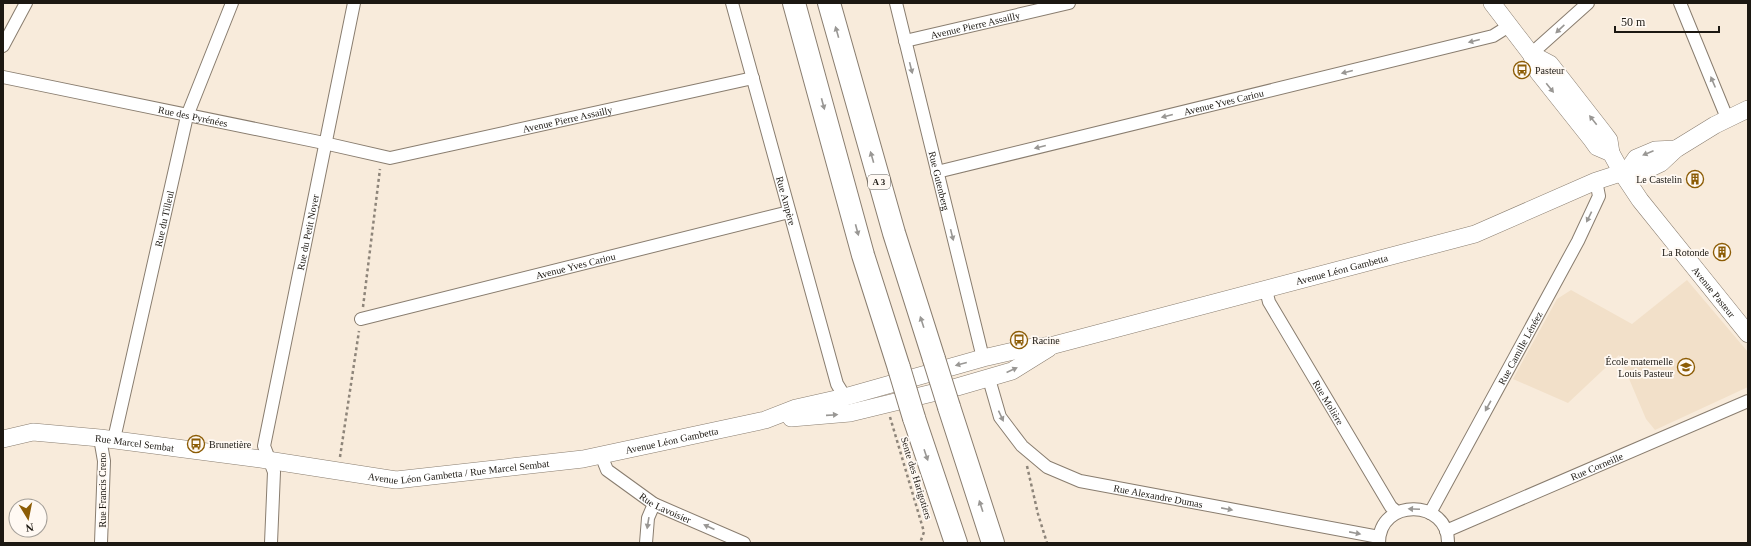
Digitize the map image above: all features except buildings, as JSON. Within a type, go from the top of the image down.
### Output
[{"type":"highway","points":[[794,3],[863,255],[914,418],[956,543]]},
{"type":"highway","name":"A 3","points":[[829,3],[894,233],[992,543]]},
{"type":"street","points":[[3,46],[26,3]]},
{"type":"street","name":"Rue du Tilleul","points":[[107,439],[187,116],[232,3]]},
{"type":"street","name":"Rue du Petit Noyer","points":[[271,543],[274,472],[264,446],[324,143],[354,3]]},
{"type":"street","name":"Rue Ampère","points":[[732,3],[837,384],[845,397]]},
{"type":"street","name":"Rue Gutenberg","points":[[896,3],[983,358]]},
{"type":"street","name":"Avenue Pierre Assailly","points":[[905,41],[1069,3]]},
{"type":"street","points":[[1492,3],[1531,54],[1588,3]]},
{"type":"street","points":[[1680,3],[1728,118]]},
{"type":"street","name":"Avenue Yves Cariou","points":[[937,172],[1493,36],[1509,26]]},
{"type":"street","name":"Avenue Pasteur","points":[[1531,54],[1538,72],[1597,147],[1611,153],[1640,200],[1748,334]]},
{"type":"street","name":"Rue des Pyrénées","points":[[3,78],[382,156]]},
{"type":"street","name":"Avenue Pierre Assailly","points":[[382,156],[395,158],[753,78]]},
{"type":"street","points":[[1624,172],[1636,158],[1655,150],[1676,149],[1728,118],[1748,109]]},
{"type":"street","name":"Avenue Léon Gambetta","points":[[765,420],[796,408],[845,397],[983,358],[1013,351],[1054,345],[1475,234],[1596,181],[1624,172]]},
{"type":"street","name":"Rue Camille Lénéez","points":[[1430,513],[1578,241],[1598,196],[1596,181]]},
{"type":"street","name":"Avenue Yves Cariou","points":[[361,319],[789,212]]},
{"type":"street","name":"Rue Molière","points":[[1266,290],[1269,302],[1391,507],[1397,512]]},
{"type":"street","name":"Avenue Léon Gambetta","points":[[579,460],[765,420],[850,413],[886,406],[989,379],[1012,371],[1054,345]]},
{"type":"street","points":[[983,358],[989,379]]},
{"type":"street","name":"Rue Alexandre Dumas","points":[[989,379],[1000,417],[1022,446],[1047,467],[1080,481],[1379,540]]},
{"type":"street","points":[[845,397],[850,413]]},
{"type":"street","name":"Rue Corneille","points":[[1446,531],[1748,401]]},
{"type":"street","name":"Rue Marcel Sembat","points":[[3,439],[33,432],[107,439],[270,460],[338,471]]},
{"type":"street","name":"Rue Francis Creno","points":[[101,543],[104,461],[107,439]]},
{"type":"street","name":"Rue Lavoisier","points":[[601,455],[607,470],[654,504],[744,543]]},
{"type":"street","name":"Avenue Léon Gambetta / Rue Marcel Sembat","points":[[338,471],[396,480],[579,460]]},
{"type":"street","points":[[646,543],[648,518],[654,504]]},
{"type":"street","points":[[1379,540],[1382,527],[1388,519],[1397,512],[1413,509],[1430,513],[1439,520],[1446,531],[1448,543]]},
{"type":"path","name":"Sente des Harigotiers","points":[[894,429],[924,532],[920,543]]},
{"type":"path","points":[[1022,446],[1038,514],[1047,543]]},
{"type":"shaded area","name":"École maternelle Louis Pasteur","points":[[1687,280],[1748,352],[1748,387],[1655,430],[1646,419],[1619,355],[1568,403],[1513,379],[1557,299],[1571,290],[1632,324]]},
{"type":"place","name":"Pasteur","points":[[1522,70]]},
{"type":"place","name":"Le Castelin","points":[[1695,179]]},
{"type":"place","name":"La Rotonde","points":[[1722,252]]},
{"type":"place","name":"Racine","points":[[1019,340]]},
{"type":"place","name":"École maternelle Louis Pasteur","points":[[1686,367]]},
{"type":"place","name":"Brunetière","points":[[196,444]]}]
